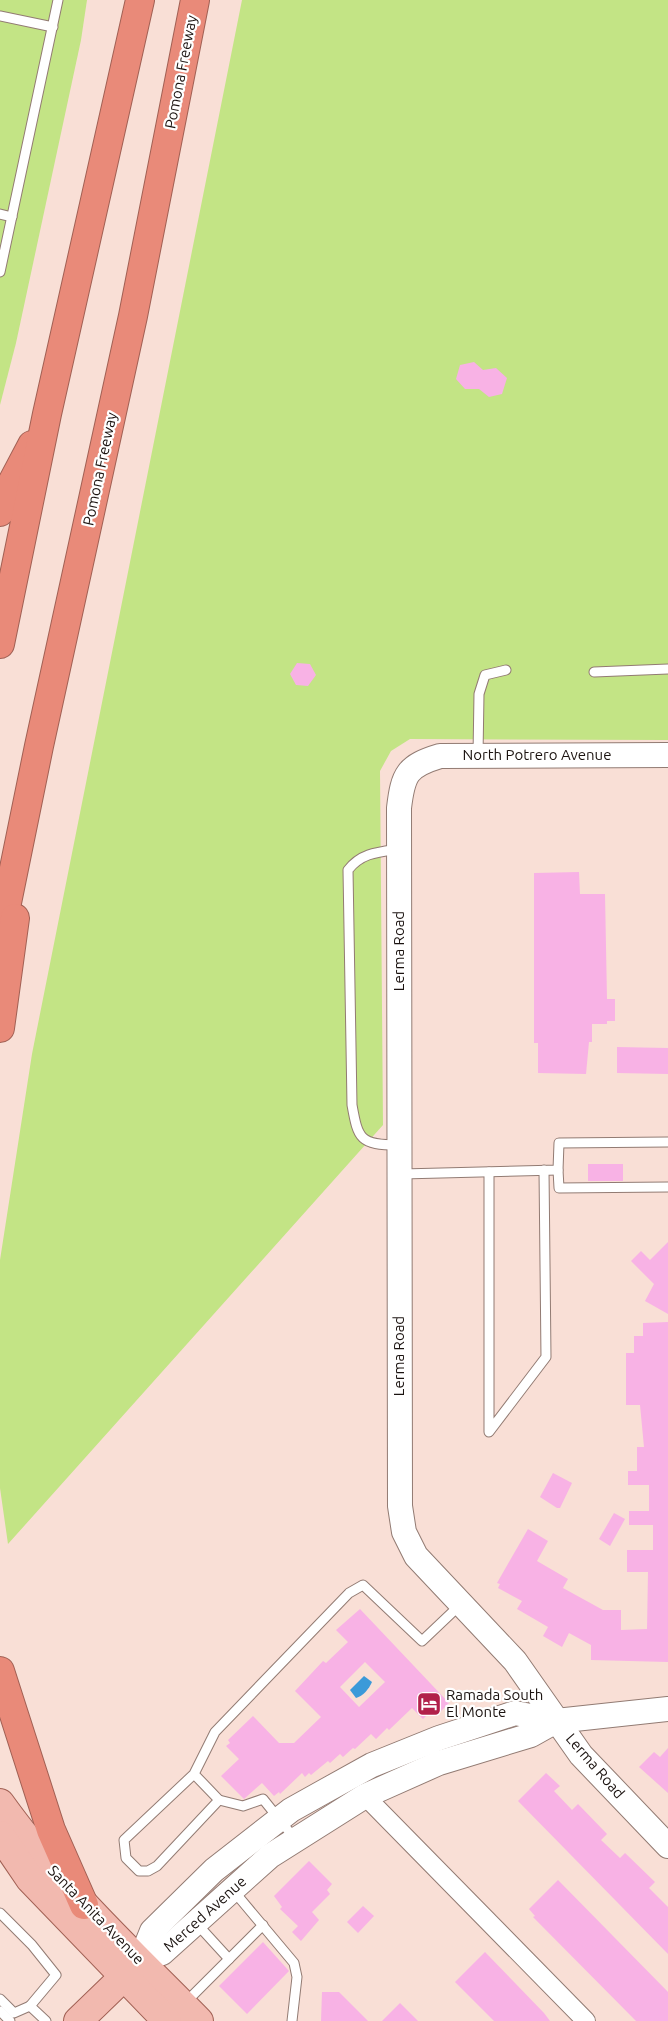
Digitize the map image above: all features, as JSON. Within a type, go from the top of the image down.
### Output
[{"type":"highway","points":[[0,644],[48,414],[140,0]]},
{"type":"highway","name":"Pomona Freeway","points":[[0,937],[39,746],[133,316],[195,0]]},
{"type":"highway","points":[[0,512],[4,498],[48,414]]},
{"type":"highway","points":[[0,1028],[39,746]]},
{"type":"highway","points":[[0,1671],[51,1830],[84,1905]]},
{"type":"main road","name":"Santa Anita Avenue","points":[[0,1803],[31,1847],[84,1905],[132,1969],[172,2015]]},
{"type":"main road","name":"Santa Anita Avenue","points":[[0,1835],[30,1879],[132,1969]]},
{"type":"main road","points":[[78,2021],[132,1969]]},
{"type":"street","name":"North Potrero Avenue","points":[[410,769],[421,762],[440,756],[668,755]]},
{"type":"street","name":"Lerma Road","points":[[410,769],[402,785],[399,849],[400,1506],[404,1532],[416,1556],[515,1661],[581,1755],[668,1846]]},
{"type":"street","name":"Merced Avenue","points":[[132,1969],[152,1931],[214,1870],[280,1819],[372,1765],[439,1738],[516,1713],[556,1721],[668,1708]]},
{"type":"street","name":"Merced Avenue","points":[[132,1969],[162,1953],[195,1921],[270,1856],[365,1796],[439,1763],[531,1735],[556,1721]]},
{"type":"street","points":[[365,1796],[586,2021]]},
{"type":"street","points":[[181,1903],[195,1921]]},
{"type":"lane","points":[[0,272],[58,0]]},
{"type":"lane","points":[[0,16],[53,27]]},
{"type":"lane","points":[[0,214],[12,217]]},
{"type":"lane","points":[[594,672],[668,669]]},
{"type":"lane","points":[[478,756],[479,694],[485,674],[506,670]]},
{"type":"lane","points":[[399,849],[375,852],[357,859],[348,870],[352,1105],[357,1132],[367,1141],[382,1145],[399,1145]]},
{"type":"lane","points":[[668,1142],[559,1143],[558,1170],[559,1188],[668,1187]]},
{"type":"lane","points":[[488,1172],[489,1432],[546,1357],[544,1170]]},
{"type":"lane","points":[[399,1174],[558,1170]]},
{"type":"lane","points":[[220,1800],[157,1866],[148,1871],[139,1871],[126,1858],[124,1840],[194,1774],[215,1732],[349,1593],[362,1585],[422,1641],[461,1604]]},
{"type":"lane","points":[[194,1774],[220,1800],[243,1806],[263,1799],[296,1840]]},
{"type":"lane","points":[[232,1889],[294,1962],[297,1977],[292,2021]]},
{"type":"lane","points":[[0,1913],[32,1945],[56,1975],[30,2006],[14,2013],[0,1999]]},
{"type":"lane","points":[[195,1921],[229,1959]]},
{"type":"lane","points":[[172,2015],[263,1925]]},
{"type":"lane","points":[[30,2006],[46,2021]]},
{"type":"lane","points":[[0,2011],[10,2021]]},
{"type":"green space","points":[[0,0],[87,0],[81,40],[16,343],[0,405]]},
{"type":"green space","points":[[242,0],[668,0],[668,740],[410,739],[391,751],[380,771],[383,1125],[8,1544],[0,1488],[0,1260],[32,1054]]},
{"type":"water","points":[[364,1676],[372,1682],[366,1692],[356,1698],[350,1690]]},
{"type":"building","points":[[474,362],[483,370],[496,368],[507,378],[502,394],[489,397],[479,389],[465,389],[456,379],[460,365]]},
{"type":"building","points":[[297,663],[310,664],[316,675],[308,686],[296,685],[290,674]]},
{"type":"building","points":[[579,872],[580,894],[605,894],[607,999],[615,999],[615,1021],[607,1021],[607,1024],[592,1024],[592,1042],[589,1042],[586,1074],[538,1073],[538,1043],[534,1043],[534,873]]},
{"type":"building","points":[[617,1047],[668,1048],[668,1074],[617,1073]]},
{"type":"building","points":[[588,1164],[623,1164],[623,1181],[588,1181]]},
{"type":"building","points":[[668,1242],[668,1314],[645,1301],[654,1284],[631,1261],[641,1251],[650,1260]]},
{"type":"building","points":[[668,1322],[668,1662],[591,1660],[591,1645],[569,1633],[562,1647],[543,1636],[548,1627],[517,1609],[522,1601],[498,1588],[500,1584],[497,1583],[528,1529],[548,1541],[537,1561],[568,1579],[563,1588],[603,1610],[621,1610],[621,1630],[647,1629],[648,1572],[627,1572],[627,1550],[653,1550],[653,1525],[629,1525],[629,1511],[649,1511],[649,1485],[628,1485],[628,1471],[637,1471],[637,1447],[644,1447],[640,1405],[626,1405],[626,1353],[634,1353],[634,1336],[643,1336],[643,1323]]},
{"type":"building","points":[[553,1473],[572,1483],[560,1508],[540,1497]]},
{"type":"building","points":[[614,1513],[625,1519],[610,1546],[599,1539]]},
{"type":"building","name":"Ramada South El Monte","points":[[360,1609],[449,1703],[438,1714],[433,1709],[423,1719],[412,1708],[389,1730],[387,1728],[376,1739],[371,1734],[343,1757],[340,1754],[311,1775],[309,1773],[305,1777],[302,1773],[280,1794],[279,1792],[274,1796],[262,1783],[244,1799],[221,1776],[239,1759],[226,1746],[230,1743],[228,1740],[253,1716],[279,1743],[294,1743],[321,1717],[295,1691],[323,1661],[326,1663],[348,1642],[336,1630]],"holes":[[[365,1662],[385,1682],[359,1707],[340,1687]]]},
{"type":"building","points":[[668,1748],[668,1793],[639,1767],[654,1752],[660,1757]]},
{"type":"building","points":[[546,1773],[560,1786],[554,1791],[572,1810],[578,1804],[607,1834],[601,1840],[620,1858],[625,1853],[655,1882],[649,1888],[668,1907],[668,1954],[518,1801]]},
{"type":"building","points":[[309,1861],[332,1884],[327,1890],[330,1894],[312,1912],[319,1920],[301,1941],[292,1932],[298,1926],[280,1909],[282,1907],[274,1896]]},
{"type":"building","points":[[558,1880],[668,1992],[668,2021],[636,2021],[533,1917],[535,1916],[529,1909]]},
{"type":"building","points":[[363,1906],[374,1916],[358,1933],[347,1922]]},
{"type":"building","points":[[263,1942],[289,1971],[247,2014],[219,1986]]},
{"type":"building","points":[[485,1952],[550,2021],[494,2021],[455,1982]]},
{"type":"building","points":[[322,1992],[339,1992],[368,2021],[321,2021]]},
{"type":"building","points":[[400,2003],[418,2021],[382,2021]]},
{"type":"place","name":"Ramada South El Monte","points":[[429,1704]]}]
